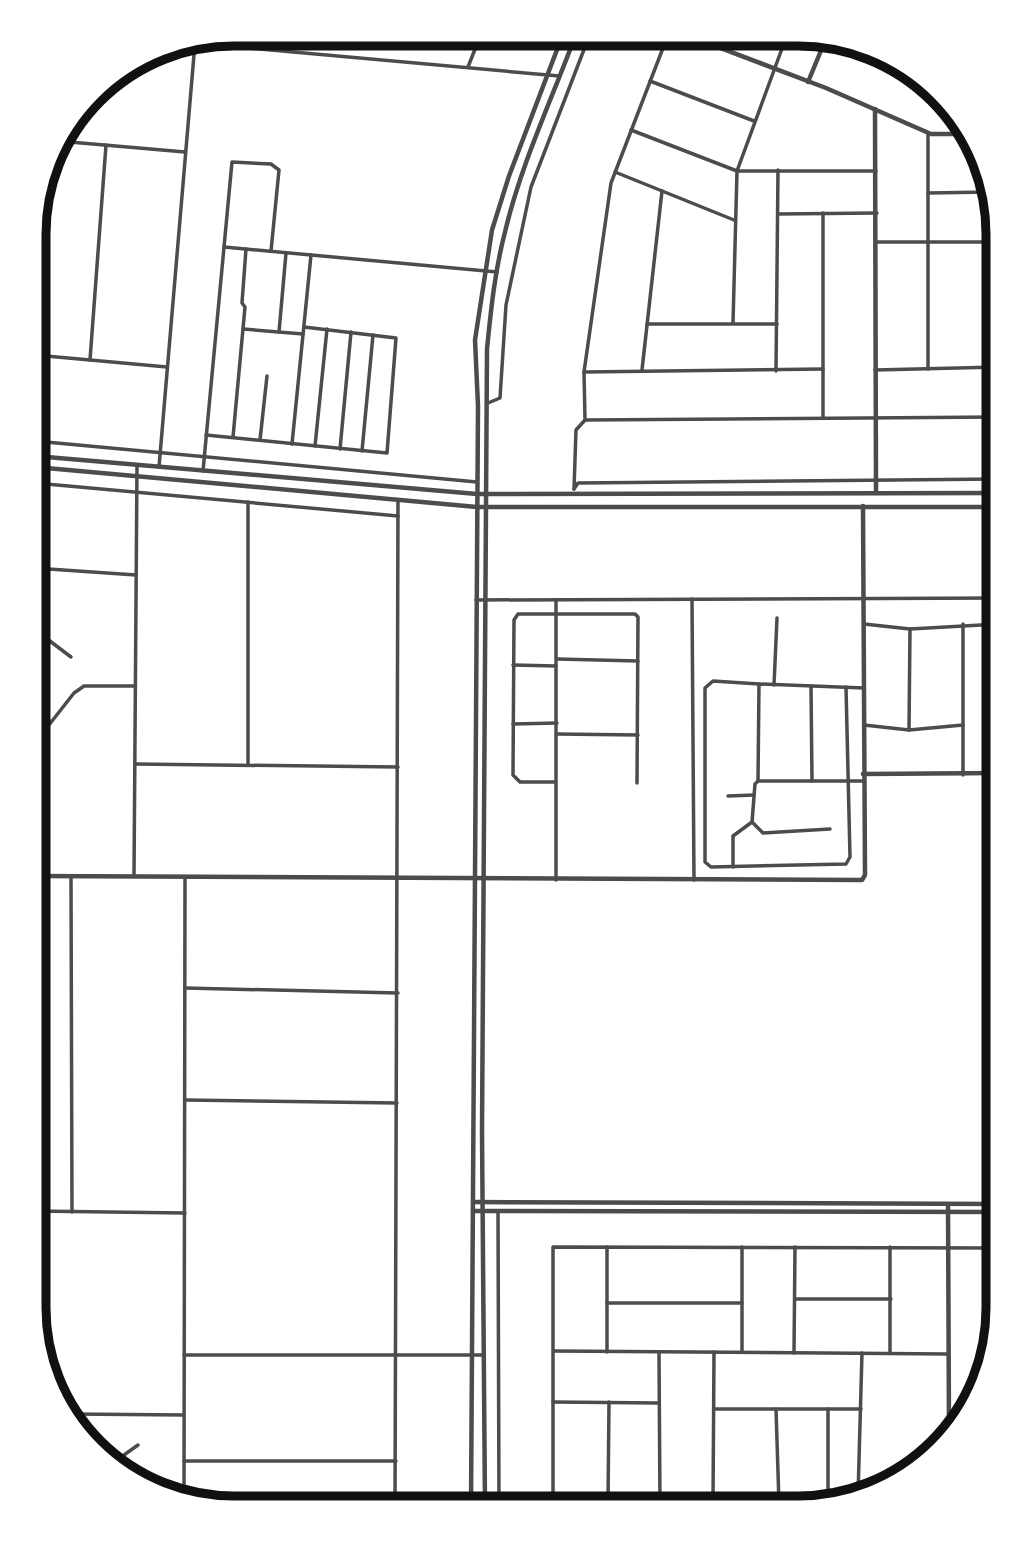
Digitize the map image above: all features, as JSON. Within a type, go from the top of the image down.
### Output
[{"type":"street","points":[[229,46],[561,76]]},
{"type":"street","points":[[468,68],[476,46]]},
{"type":"street","points":[[471,1496],[477,507],[475,341],[492,230],[509,176],[558,46]]},
{"type":"street","points":[[485,1496],[487,349],[497,272],[519,183],[572,46]]},
{"type":"street","points":[[488,403],[500,398],[506,305],[531,187],[585,46]]},
{"type":"street","points":[[572,492],[576,430],[585,420],[584,372],[611,183],[663,46]]},
{"type":"street","points":[[715,46],[928,132],[957,134]]},
{"type":"street","points":[[733,323],[737,171],[783,46]]},
{"type":"street","points":[[808,82],[822,47]]},
{"type":"street","points":[[159,467],[194,50]]},
{"type":"street","points":[[650,81],[754,121]]},
{"type":"street","points":[[875,109],[876,493]]},
{"type":"street","points":[[631,130],[737,171],[876,171]]},
{"type":"street","points":[[928,132],[928,369]]},
{"type":"street","points":[[70,142],[185,152]]},
{"type":"street","points":[[90,360],[106,145]]},
{"type":"street","points":[[203,471],[232,162],[271,164],[279,170],[271,251]]},
{"type":"street","points":[[776,371],[778,170]]},
{"type":"street","points":[[615,172],[734,220]]},
{"type":"street","points":[[642,370],[662,191]]},
{"type":"street","points":[[928,193],[982,192]]},
{"type":"street","points":[[823,213],[823,418]]},
{"type":"street","points":[[778,214],[877,213]]},
{"type":"street","points":[[876,242],[986,242]]},
{"type":"street","points":[[224,247],[497,272]]},
{"type":"street","points":[[233,438],[243,329],[246,249]]},
{"type":"street","points":[[279,332],[286,253]]},
{"type":"street","points":[[292,444],[311,255]]},
{"type":"street","points":[[647,324],[777,324]]},
{"type":"street","points":[[206,435],[387,453],[397,338],[304,327]]},
{"type":"street","points":[[243,329],[303,334]]},
{"type":"street","points":[[315,446],[327,329]]},
{"type":"street","points":[[340,449],[351,332]]},
{"type":"street","points":[[362,451],[373,335]]},
{"type":"street","points":[[46,356],[167,367]]},
{"type":"street","points":[[875,370],[986,367]]},
{"type":"street","points":[[584,372],[823,369]]},
{"type":"street","points":[[260,440],[267,376]]},
{"type":"street","points":[[585,420],[986,417]]},
{"type":"street","points":[[46,442],[477,482]]},
{"type":"street","points":[[46,457],[477,495],[572,492],[986,493]]},
{"type":"street","points":[[134,877],[137,465]]},
{"type":"street","points":[[46,468],[477,507],[986,507]]},
{"type":"street","points":[[572,492],[578,483],[986,479]]},
{"type":"street","points":[[46,484],[398,516]]},
{"type":"street","points":[[46,876],[862,880],[865,875],[864,597],[866,506],[869,493]]},
{"type":"street","points":[[395,1496],[398,500]]},
{"type":"street","points":[[248,502],[248,765]]},
{"type":"street","points":[[46,569],[136,575]]},
{"type":"street","points":[[692,598],[694,880]]},
{"type":"street","points":[[476,600],[986,598]]},
{"type":"street","points":[[556,600],[556,880]]},
{"type":"street","points":[[555,782],[520,782],[514,779],[514,616],[635,614],[638,617],[637,783]]},
{"type":"street","points":[[774,685],[777,618]]},
{"type":"street","points":[[864,624],[910,629],[986,624]]},
{"type":"street","points":[[962,775],[963,624]]},
{"type":"street","points":[[909,730],[910,629]]},
{"type":"street","points":[[46,638],[71,657]]},
{"type":"street","points":[[556,659],[638,661]]},
{"type":"street","points":[[513,666],[556,666]]},
{"type":"street","points":[[846,687],[850,857],[846,864],[711,867],[705,862],[705,688],[713,681],[774,685],[846,687],[864,688]]},
{"type":"street","points":[[759,684],[758,781],[752,822],[763,833],[830,829]]},
{"type":"street","points":[[46,729],[74,693],[84,686],[135,686]]},
{"type":"street","points":[[811,686],[811,781]]},
{"type":"street","points":[[513,724],[557,723]]},
{"type":"street","points":[[863,725],[909,730],[963,725]]},
{"type":"street","points":[[557,734],[638,735]]},
{"type":"street","points":[[135,764],[398,766]]},
{"type":"street","points":[[758,781],[847,781],[863,778],[986,774]]},
{"type":"street","points":[[728,796],[754,795]]},
{"type":"street","points":[[733,867],[733,836],[752,822]]},
{"type":"street","points":[[71,876],[72,1212]]},
{"type":"street","points":[[184,1489],[185,877]]},
{"type":"street","points":[[185,988],[398,993]]},
{"type":"street","points":[[185,1100],[397,1102]]},
{"type":"street","points":[[473,1202],[986,1204]]},
{"type":"street","points":[[948,1204],[948,1421]]},
{"type":"street","points":[[46,1211],[185,1213]]},
{"type":"street","points":[[473,1211],[986,1212]]},
{"type":"street","points":[[498,1211],[499,1496]]},
{"type":"street","points":[[553,1496],[554,1247],[986,1248]]},
{"type":"street","points":[[607,1247],[607,1352]]},
{"type":"street","points":[[742,1247],[742,1352]]},
{"type":"street","points":[[794,1353],[795,1247]]},
{"type":"street","points":[[890,1247],[890,1353]]},
{"type":"street","points":[[794,1299],[891,1298]]},
{"type":"street","points":[[607,1303],[742,1303]]},
{"type":"street","points":[[554,1351],[948,1354]]},
{"type":"street","points":[[713,1496],[715,1352]]},
{"type":"street","points":[[659,1353],[660,1496]]},
{"type":"street","points":[[858,1486],[862,1353]]},
{"type":"street","points":[[184,1355],[484,1355]]},
{"type":"street","points":[[553,1402],[659,1403]]},
{"type":"street","points":[[608,1496],[609,1402]]},
{"type":"street","points":[[714,1409],[861,1409]]},
{"type":"street","points":[[776,1409],[779,1496]]},
{"type":"street","points":[[828,1409],[828,1493]]},
{"type":"street","points":[[82,1418],[82,1414],[184,1415]]},
{"type":"street","points":[[120,1458],[138,1445]]},
{"type":"street","points":[[184,1461],[396,1461]]}]
